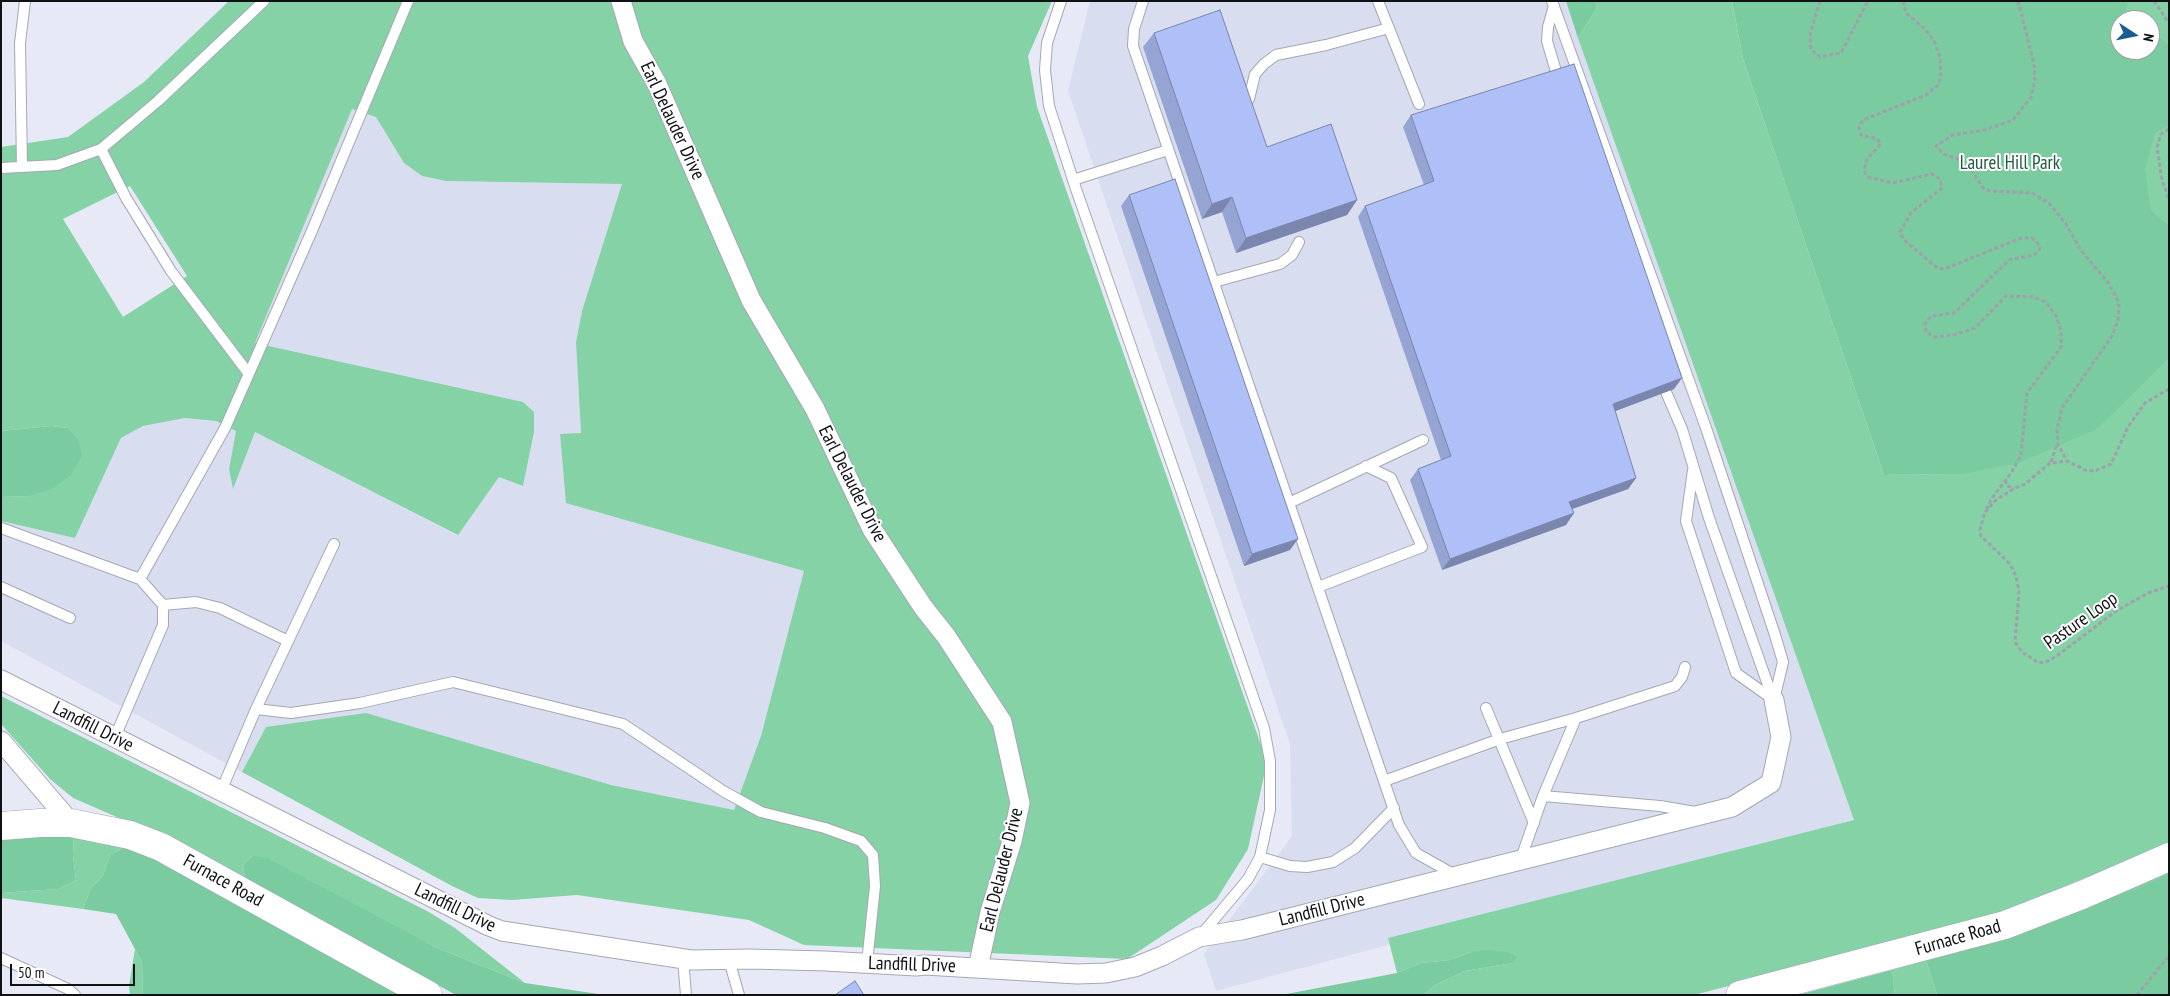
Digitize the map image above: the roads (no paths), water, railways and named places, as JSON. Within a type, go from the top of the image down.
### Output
[{"type":"main road","name":"Furnace Road","points":[[1,826],[71,823],[130,835],[161,847],[428,995]]},
{"type":"main road","name":"Furnace Road","points":[[1740,995],[2005,925],[2082,896],[2169,857]]},
{"type":"street","name":"Earl Delauder Drive","points":[[622,1],[633,41],[657,84],[752,300],[815,409],[872,529],[923,607],[946,636],[1002,722],[1020,803],[1012,842],[990,912],[978,968]]},
{"type":"street","name":"Landfill Drive","points":[[1,680],[502,931],[683,959],[867,963],[1077,974],[1106,973],[1135,967],[1199,937],[1242,930],[1732,807],[1771,783],[1781,737],[1774,700]]},
{"type":"street","points":[[1,742],[71,823]]},
{"type":"lane","points":[[22,167],[20,43],[25,1]]},
{"type":"lane","points":[[1,168],[57,165],[101,149],[158,101],[264,1]]},
{"type":"lane","points":[[140,578],[225,428],[311,233],[408,1]]},
{"type":"lane","points":[[1062,1],[1051,29],[1045,70],[1049,106],[1264,728],[1271,778],[1270,810],[1260,857],[1238,893],[1199,937]]},
{"type":"lane","points":[[1143,1],[1134,29],[1133,46],[1399,825],[1416,853],[1458,876]]},
{"type":"lane","points":[[1378,1],[1419,104]]},
{"type":"lane","points":[[1553,4],[1547,41],[1558,78]]},
{"type":"lane","points":[[1553,4],[1706,428],[1775,635],[1783,662],[1774,700]]},
{"type":"lane","points":[[1249,99],[1255,74],[1276,55],[1326,46],[1389,28]]},
{"type":"lane","points":[[101,149],[126,198],[171,271],[249,374]]},
{"type":"lane","points":[[1073,180],[1168,150]]},
{"type":"lane","points":[[1214,282],[1280,264],[1292,255],[1300,242]]},
{"type":"lane","points":[[1666,392],[1682,429],[1709,518],[1774,700]]},
{"type":"lane","points":[[1289,503],[1423,440]]},
{"type":"lane","points":[[1318,587],[1422,547],[1391,478],[1366,466]]},
{"type":"lane","points":[[1694,467],[1686,521],[1736,673],[1774,700]]},
{"type":"lane","points":[[1,528],[140,578],[163,605],[163,625],[115,737]]},
{"type":"lane","points":[[221,791],[256,709],[334,544]]},
{"type":"lane","points":[[1,587],[70,618]]},
{"type":"lane","points":[[163,605],[196,602],[220,608],[288,641]]},
{"type":"lane","points":[[1384,781],[1500,739],[1576,718],[1675,686],[1682,677],[1685,667]]},
{"type":"lane","points":[[256,709],[291,713],[360,702],[453,682],[624,724],[723,791],[760,812],[825,828],[861,841],[873,855],[875,886],[867,963]]},
{"type":"lane","points":[[1486,708],[1534,823]]},
{"type":"lane","points":[[1520,861],[1543,796],[1576,718]]},
{"type":"lane","points":[[1543,796],[1660,806],[1706,813]]},
{"type":"lane","points":[[1260,857],[1290,866],[1307,867],[1333,862],[1354,848],[1394,808]]},
{"type":"lane","points":[[1,958],[68,989],[75,995]]},
{"type":"lane","points":[[683,959],[686,995]]},
{"type":"lane","points":[[729,960],[739,995]]},
{"type":"park label","name":"Laurel Hill Park","points":[[2010,164]]}]
